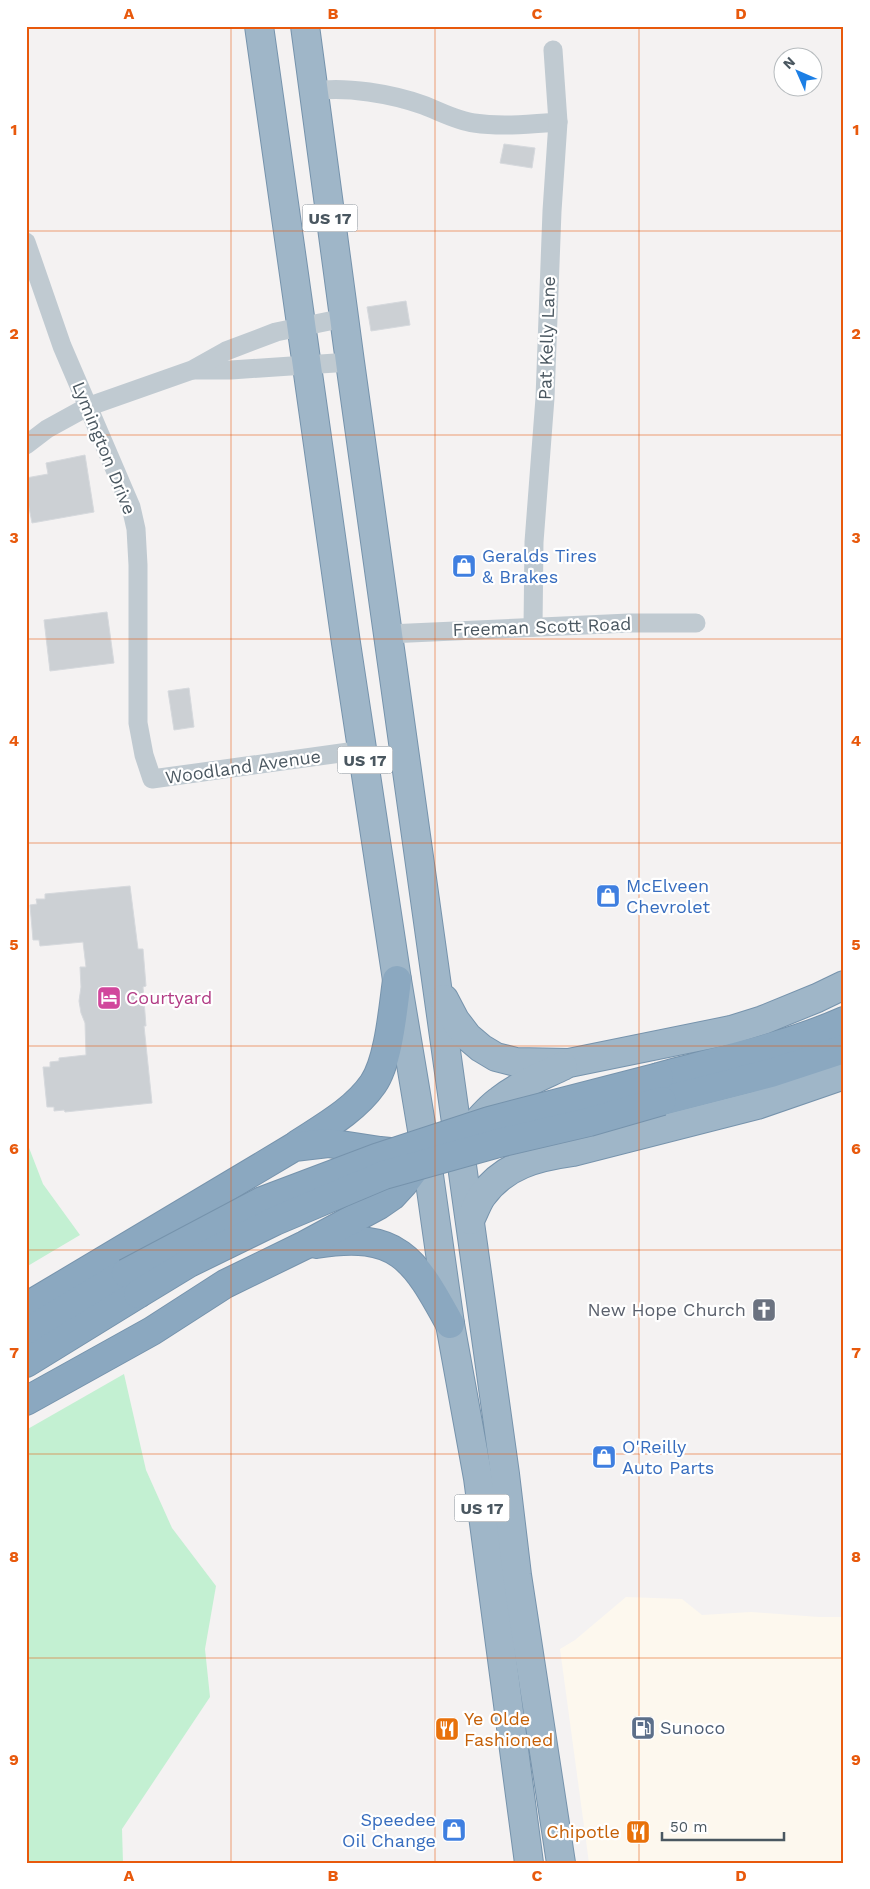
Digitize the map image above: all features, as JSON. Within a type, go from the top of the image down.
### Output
[{"type":"highway","name":"US 17","points":[[259,26],[363,750],[426,1154],[450,1324],[478,1478],[530,1863]]},
{"type":"highway","name":"US 17","points":[[305,26],[350,362],[460,1142],[517,1574],[561,1863]]},
{"type":"highway","points":[[26,1308],[294,1147],[337,1118],[360,1099],[373,1084],[379,1073],[388,1038],[398,980]]},
{"type":"highway","points":[[438,986],[455,1020],[468,1038],[496,1058],[516,1062],[569,1063],[731,1030],[763,1020],[844,985]]},
{"type":"highway","points":[[26,1333],[132,1283],[189,1264],[275,1221],[384,1175],[495,1144],[589,1122],[660,1089],[786,1042],[820,1032],[844,1021]]},
{"type":"highway","points":[[660,1089],[771,1073],[844,1049]]},
{"type":"highway","points":[[294,1147],[328,1143],[380,1152],[426,1154],[460,1142],[489,1109],[501,1099],[525,1084],[569,1063]]},
{"type":"highway","points":[[470,1220],[481,1197],[494,1181],[522,1163],[546,1156],[573,1152],[757,1105],[844,1075]]},
{"type":"highway","points":[[460,1142],[515,1154],[546,1156]]},
{"type":"highway","points":[[26,1401],[152,1331],[225,1284],[379,1205],[392,1196],[426,1154]]},
{"type":"highway","points":[[304,1245],[341,1240],[366,1241],[387,1246],[401,1254],[417,1270],[433,1293],[450,1324]]},
{"type":"highway","points":[[26,1363],[132,1283]]},
{"type":"street","name":"Pat Kelly Lane","points":[[533,627],[534,542],[545,398],[552,211],[558,122],[553,50]]},
{"type":"street","points":[[314,91],[335,88],[382,94],[421,104],[473,123],[517,125],[558,122]]},
{"type":"street","name":"Lymington Drive","points":[[26,242],[62,346],[131,507],[136,529],[138,565],[138,723],[144,756],[152,780]]},
{"type":"street","points":[[26,445],[47,430],[87,407],[192,370],[226,351],[276,332],[344,318]]},
{"type":"street","points":[[192,370],[231,370],[350,362]]},
{"type":"street","name":"Freeman Scott Road","points":[[388,634],[629,623],[696,622]]},
{"type":"street","name":"Woodland Avenue","points":[[152,780],[363,750]]},
{"type":"shaded area","points":[[626,1597],[682,1599],[702,1615],[751,1612],[844,1617],[844,1863],[589,1863],[560,1649],[575,1640]]},
{"type":"green space","points":[[26,1140],[43,1184],[80,1235],[26,1267]]},
{"type":"green space","points":[[124,1374],[146,1470],[172,1528],[216,1586],[205,1649],[210,1697],[122,1829],[123,1863],[26,1863],[26,1430]]},
{"type":"building","points":[[504,144],[535,148],[532,168],[500,163]]},
{"type":"building","points":[[406,301],[410,325],[371,331],[367,307]]},
{"type":"building","points":[[85,455],[94,512],[32,523],[26,492],[26,478],[48,474],[46,463]]},
{"type":"building","points":[[107,612],[114,663],[50,671],[44,620]]},
{"type":"building","points":[[189,688],[194,727],[174,730],[168,691]]},
{"type":"building","name":"Courtyard","points":[[130,886],[138,949],[143,949],[146,986],[143,987],[146,1026],[144,1026],[152,1103],[65,1112],[64,1110],[54,1111],[54,1107],[47,1107],[43,1067],[50,1067],[50,1062],[59,1061],[59,1058],[86,1055],[85,1023],[79,1001],[81,987],[80,967],[86,967],[83,942],[40,946],[39,940],[33,940],[30,905],[37,904],[36,899],[45,899],[45,894]]},
{"type":"place","name":"Geralds Tires & Brakes","points":[[464,566]]},
{"type":"place","name":"McElveen Chevrolet","points":[[608,896]]},
{"type":"place","name":"Courtyard","points":[[109,998]]},
{"type":"place","name":"New Hope Church","points":[[764,1310]]},
{"type":"place","name":"O'Reilly Auto Parts","points":[[604,1457]]},
{"type":"place","name":"Sunoco","points":[[643,1728]]},
{"type":"place","name":"Ye Olde Fashioned","points":[[447,1729]]},
{"type":"place","name":"Speedee Oil Change","points":[[454,1830]]},
{"type":"place","name":"Chipotle","points":[[638,1832]]}]
